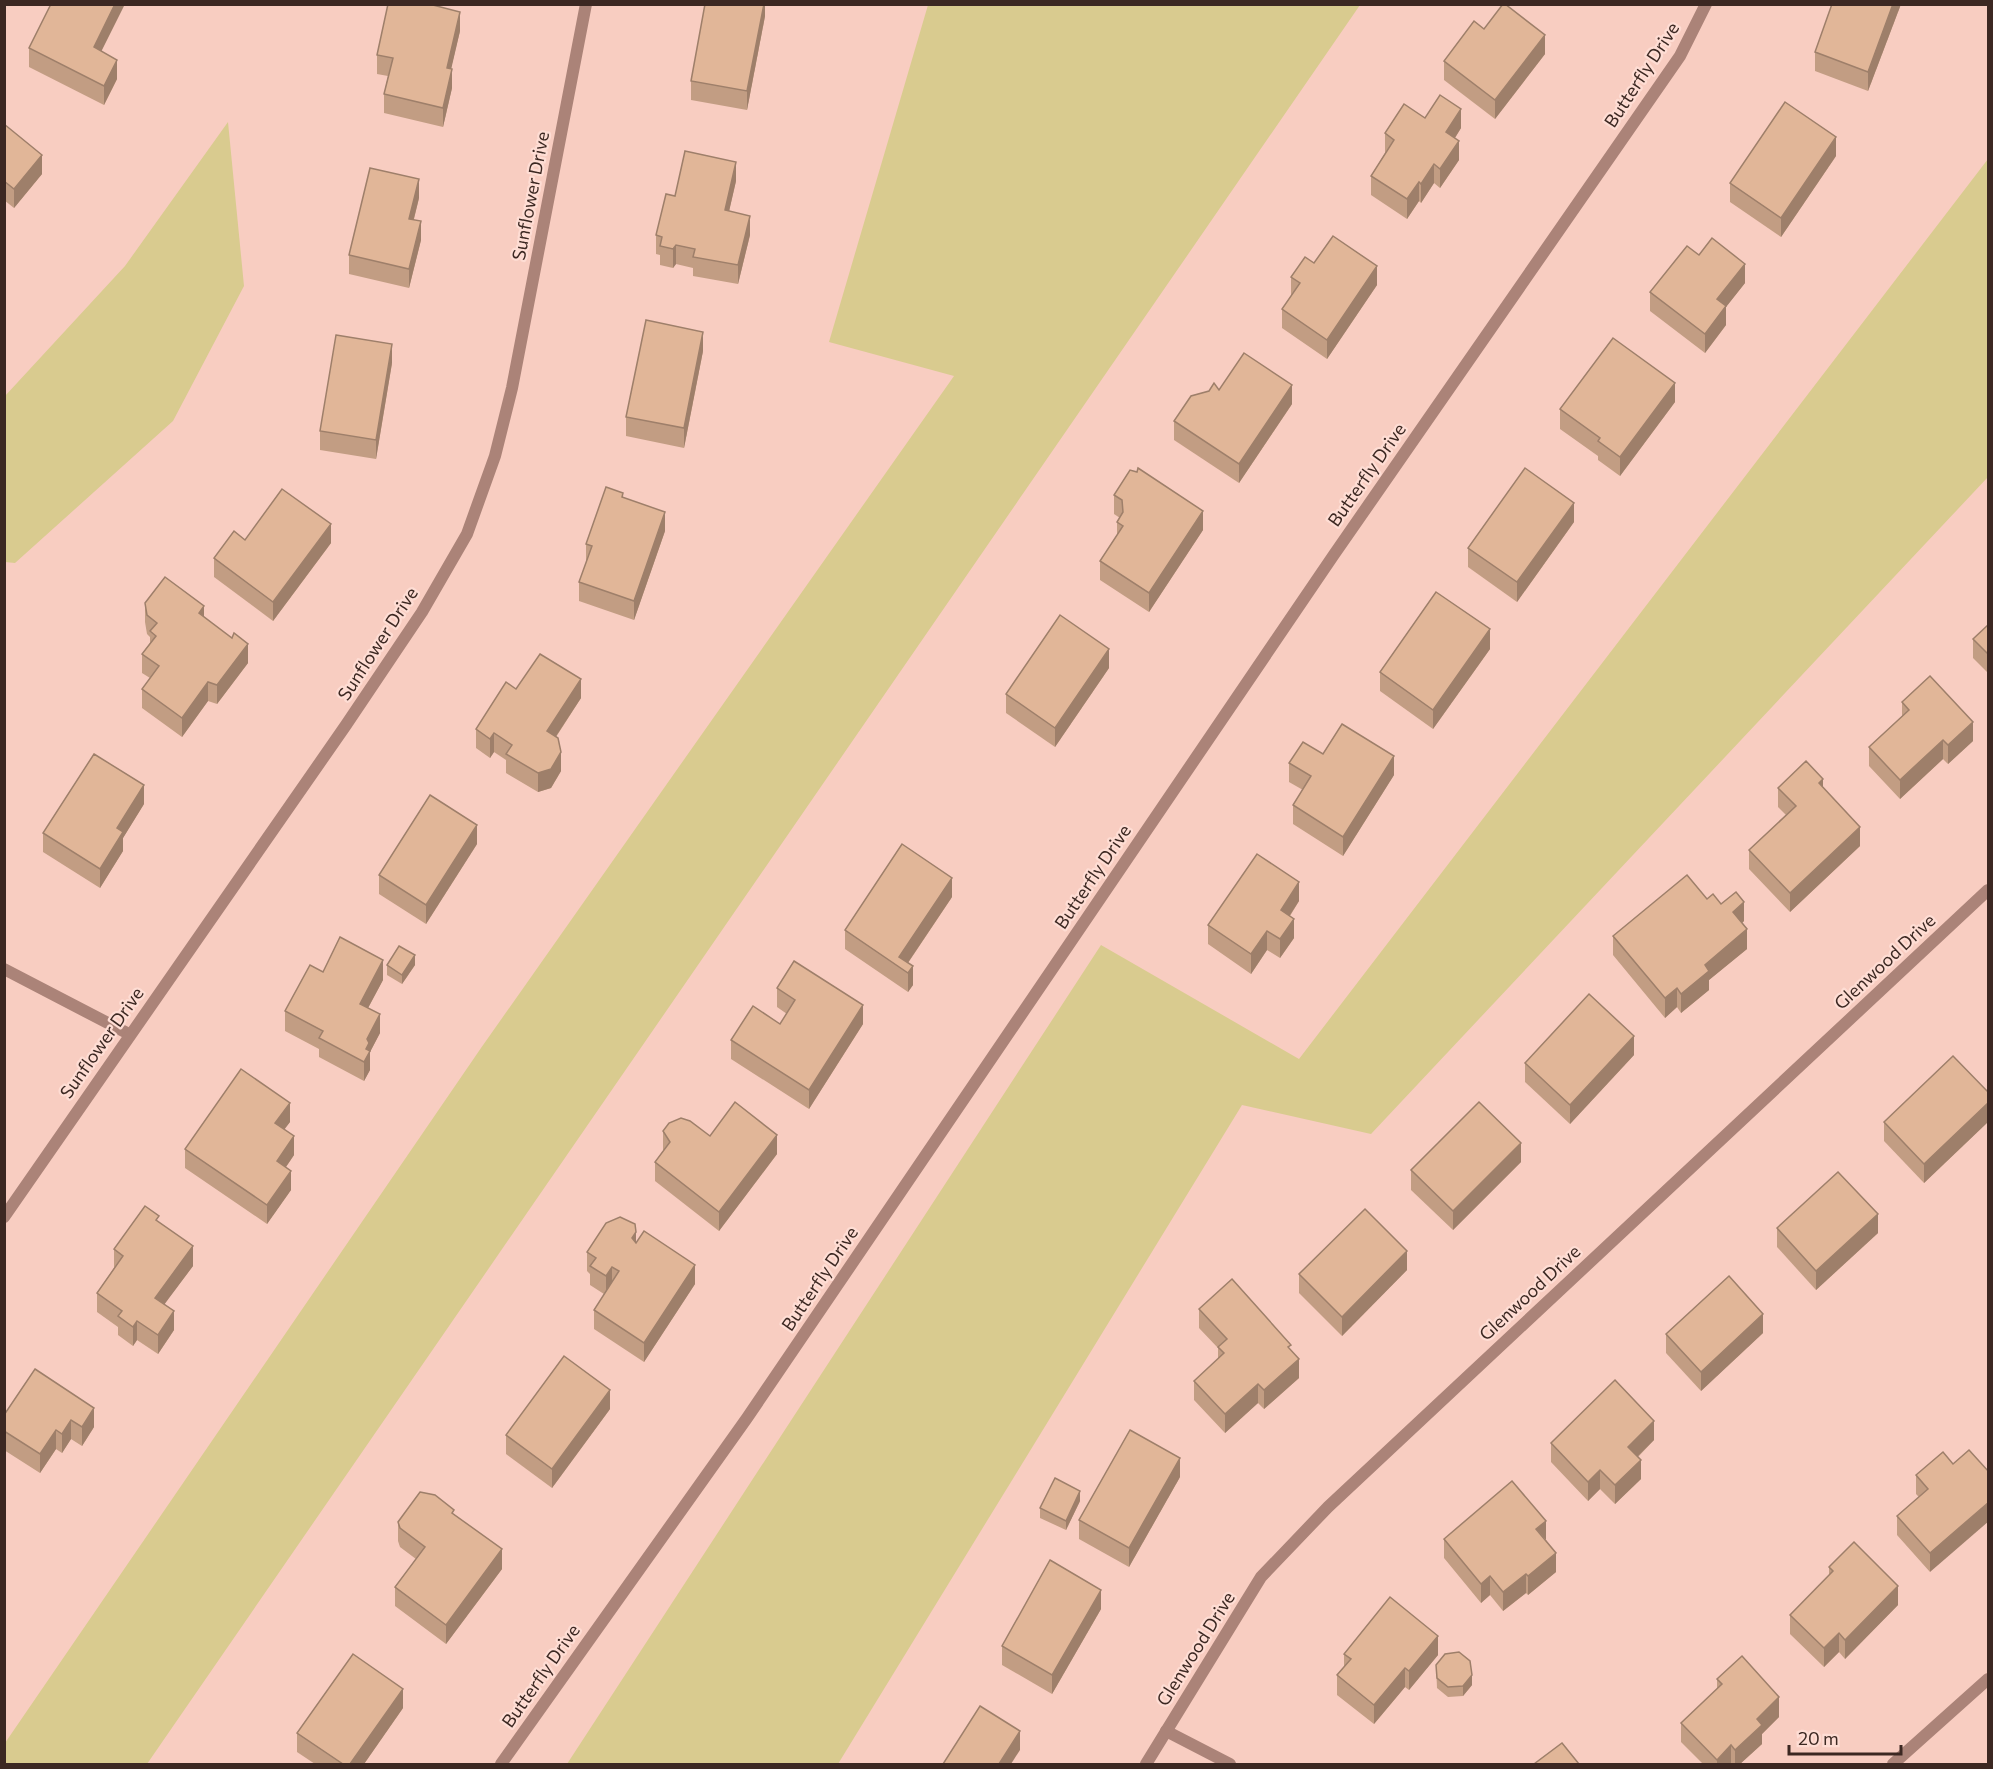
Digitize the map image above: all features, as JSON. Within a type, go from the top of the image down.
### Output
[{"type":"street","name":"Sunflower Drive","points":[[4,1217],[129,1034],[346,725],[422,612],[467,534],[495,456],[512,388],[586,4]]},
{"type":"street","name":"Butterfly Drive","points":[[501,1764],[747,1418],[1340,546],[1680,56],[1706,4]]},
{"type":"street","name":"Glenwood Drive","points":[[1146,1764],[1261,1577],[1328,1507],[1989,890]]},
{"type":"street","points":[[4,969],[129,1034]]},
{"type":"street","points":[[1893,1764],[1989,1679]]},
{"type":"street","points":[[1166,1731],[1230,1764]]},
{"type":"shaded area","points":[[928,5],[1360,5],[147,1764],[5,1764],[5,1743],[481,1048],[954,376],[829,342]]},
{"type":"shaded area","points":[[228,122],[244,286],[173,421],[15,563],[5,562],[5,396],[125,266]]},
{"type":"shaded area","points":[[1988,159],[1988,477],[1371,1134],[1242,1105],[838,1764],[567,1764],[1101,945],[1299,1059]]},
{"type":"building","points":[[51,4],[115,4],[94,47],[117,60],[104,86],[29,48]]},
{"type":"building","points":[[388,4],[429,4],[460,12],[447,68],[452,69],[443,108],[384,94],[393,58],[377,55]]},
{"type":"building","points":[[705,4],[764,4],[747,91],[691,81]]},
{"type":"building","points":[[1503,4],[1545,35],[1495,100],[1444,61],[1474,21],[1484,29]]},
{"type":"building","points":[[1832,4],[1893,4],[1868,72],[1815,52]]},
{"type":"building","points":[[1440,95],[1461,109],[1446,132],[1459,141],[1440,169],[1434,164],[1421,184],[1419,182],[1407,199],[1371,176],[1394,140],[1385,133],[1404,104],[1425,118]]},
{"type":"building","points":[[1785,102],[1836,137],[1781,218],[1730,183]]},
{"type":"building","points":[[4,124],[42,155],[14,189],[4,181]]},
{"type":"building","points":[[685,151],[736,162],[725,210],[750,216],[738,265],[693,257],[695,249],[676,245],[673,249],[660,246],[662,237],[656,235],[666,194],[675,196]]},
{"type":"building","points":[[370,168],[419,179],[409,219],[421,221],[409,269],[349,255]]},
{"type":"building","points":[[1333,236],[1377,266],[1327,340],[1282,309],[1300,283],[1291,277],[1305,257],[1314,263]]},
{"type":"building","points":[[1712,238],[1745,264],[1717,299],[1726,306],[1705,334],[1650,292],[1687,246],[1699,255]]},
{"type":"building","points":[[646,320],[703,332],[684,428],[626,417]]},
{"type":"building","points":[[336,335],[392,344],[376,440],[320,431]]},
{"type":"building","points":[[1613,338],[1675,383],[1620,457],[1598,441],[1600,438],[1560,409]]},
{"type":"building","points":[[1244,353],[1292,385],[1239,464],[1174,421],[1191,396],[1209,391],[1214,383],[1219,390]]},
{"type":"building","points":[[1138,468],[1203,511],[1149,593],[1100,561],[1123,526],[1117,522],[1123,512],[1122,500],[1114,495],[1130,470],[1137,472]]},
{"type":"building","points":[[1525,468],[1574,503],[1517,582],[1468,548]]},
{"type":"building","points":[[606,487],[623,493],[622,497],[665,512],[634,601],[579,582],[592,546],[586,544]]},
{"type":"building","points":[[282,489],[331,524],[273,602],[214,558],[234,531],[245,540]]},
{"type":"building","points":[[165,577],[204,606],[199,613],[232,638],[234,633],[248,644],[217,685],[208,682],[182,718],[142,689],[159,666],[142,654],[156,636],[150,631],[157,623],[147,615],[145,603]]},
{"type":"building","points":[[1436,592],[1490,629],[1433,710],[1380,672]]},
{"type":"building","points":[[1060,615],[1109,649],[1055,728],[1006,694]]},
{"type":"building","points":[[1989,624],[1989,655],[1973,639]]},
{"type":"building","points":[[540,654],[581,679],[547,731],[558,738],[561,752],[551,769],[538,773],[506,754],[512,745],[494,733],[490,739],[476,729],[506,682],[516,689]]},
{"type":"building","points":[[1930,676],[1973,722],[1948,745],[1943,740],[1900,780],[1869,747],[1909,710],[1902,702]]},
{"type":"building","points":[[1342,724],[1394,756],[1343,837],[1293,805],[1311,776],[1289,763],[1303,742],[1323,754]]},
{"type":"building","points":[[94,754],[144,785],[117,828],[123,832],[100,869],[43,833]]},
{"type":"building","points":[[1806,761],[1823,779],[1819,783],[1860,827],[1790,893],[1749,850],[1796,806],[1778,788]]},
{"type":"building","points":[[430,795],[477,825],[426,905],[379,875]]},
{"type":"building","points":[[902,844],[952,878],[899,957],[913,966],[908,973],[845,930]]},
{"type":"building","points":[[1257,854],[1299,882],[1281,910],[1294,919],[1280,939],[1267,931],[1251,954],[1208,925]]},
{"type":"building","points":[[1687,875],[1707,899],[1713,894],[1721,904],[1736,892],[1744,902],[1733,912],[1747,929],[1705,965],[1709,971],[1681,994],[1677,988],[1665,998],[1613,936]]},
{"type":"building","points":[[340,937],[383,960],[360,1004],[380,1014],[367,1039],[369,1043],[366,1049],[370,1051],[364,1062],[319,1038],[323,1031],[285,1011],[310,965],[323,972]]},
{"type":"building","points":[[399,946],[415,955],[402,975],[387,965]]},
{"type":"building","points":[[794,961],[863,1005],[809,1090],[731,1040],[753,1006],[780,1024],[795,1000],[777,988]]},
{"type":"building","points":[[1589,994],[1634,1036],[1570,1105],[1525,1063]]},
{"type":"building","points":[[1953,1056],[1989,1093],[1989,1102],[1924,1164],[1884,1122]]},
{"type":"building","points":[[241,1069],[290,1103],[275,1123],[294,1136],[277,1161],[291,1171],[267,1205],[185,1149]]},
{"type":"building","points":[[735,1102],[777,1135],[719,1212],[655,1162],[670,1142],[663,1131],[669,1123],[681,1118],[690,1121],[710,1136]]},
{"type":"building","points":[[1479,1102],[1521,1143],[1453,1211],[1411,1170]]},
{"type":"building","points":[[1838,1172],[1878,1214],[1816,1271],[1777,1228]]},
{"type":"building","points":[[145,1206],[159,1216],[156,1220],[193,1246],[155,1298],[174,1311],[158,1335],[137,1321],[133,1327],[118,1316],[122,1311],[97,1293],[123,1256],[114,1249]]},
{"type":"building","points":[[1365,1209],[1407,1251],[1342,1317],[1299,1274]]},
{"type":"building","points":[[620,1217],[635,1224],[636,1232],[632,1238],[636,1243],[644,1231],[695,1265],[644,1343],[594,1310],[619,1271],[612,1267],[606,1276],[590,1266],[596,1258],[587,1252],[606,1223]]},
{"type":"building","points":[[1729,1276],[1763,1314],[1701,1372],[1666,1334]]},
{"type":"building","points":[[1232,1279],[1291,1345],[1288,1347],[1299,1359],[1264,1390],[1258,1384],[1225,1414],[1194,1381],[1224,1353],[1218,1347],[1227,1339],[1199,1309]]},
{"type":"building","points":[[564,1356],[610,1390],[552,1469],[506,1435]]},
{"type":"building","points":[[35,1369],[94,1408],[82,1427],[71,1420],[62,1434],[56,1430],[40,1454],[4,1431],[4,1415]]},
{"type":"building","points":[[1615,1380],[1654,1421],[1628,1447],[1641,1460],[1615,1485],[1600,1470],[1588,1482],[1551,1443]]},
{"type":"building","points":[[1130,1430],[1180,1458],[1129,1548],[1079,1520]]},
{"type":"building","points":[[1969,1450],[1989,1472],[1989,1502],[1930,1553],[1897,1516],[1928,1489],[1916,1475],[1943,1452],[1953,1464]]},
{"type":"building","points":[[1055,1478],[1080,1491],[1066,1521],[1040,1508]]},
{"type":"building","points":[[1512,1481],[1546,1521],[1536,1529],[1556,1553],[1528,1576],[1526,1574],[1503,1592],[1490,1576],[1481,1584],[1444,1539]]},
{"type":"building","points":[[420,1492],[435,1495],[454,1510],[452,1513],[502,1549],[446,1625],[395,1587],[425,1547],[400,1528],[398,1522]]},
{"type":"building","points":[[1854,1542],[1898,1586],[1845,1640],[1839,1633],[1824,1648],[1790,1615],[1833,1571],[1829,1567]]},
{"type":"building","points":[[1050,1560],[1101,1590],[1052,1675],[1002,1646]]},
{"type":"building","points":[[1390,1597],[1438,1636],[1409,1671],[1405,1668],[1374,1705],[1337,1675],[1351,1659],[1344,1654]]},
{"type":"building","points":[[1459,1652],[1470,1661],[1472,1675],[1463,1686],[1448,1687],[1437,1678],[1436,1665],[1445,1654]]},
{"type":"building","points":[[353,1654],[403,1689],[350,1764],[343,1764],[297,1733]]},
{"type":"building","points":[[1742,1656],[1779,1697],[1757,1719],[1762,1725],[1735,1750],[1731,1745],[1717,1760],[1681,1723],[1722,1684],[1717,1679]]},
{"type":"building","points":[[980,1706],[1020,1731],[999,1764],[943,1764]]},
{"type":"building","points":[[1562,1743],[1579,1764],[1534,1764]]}]
